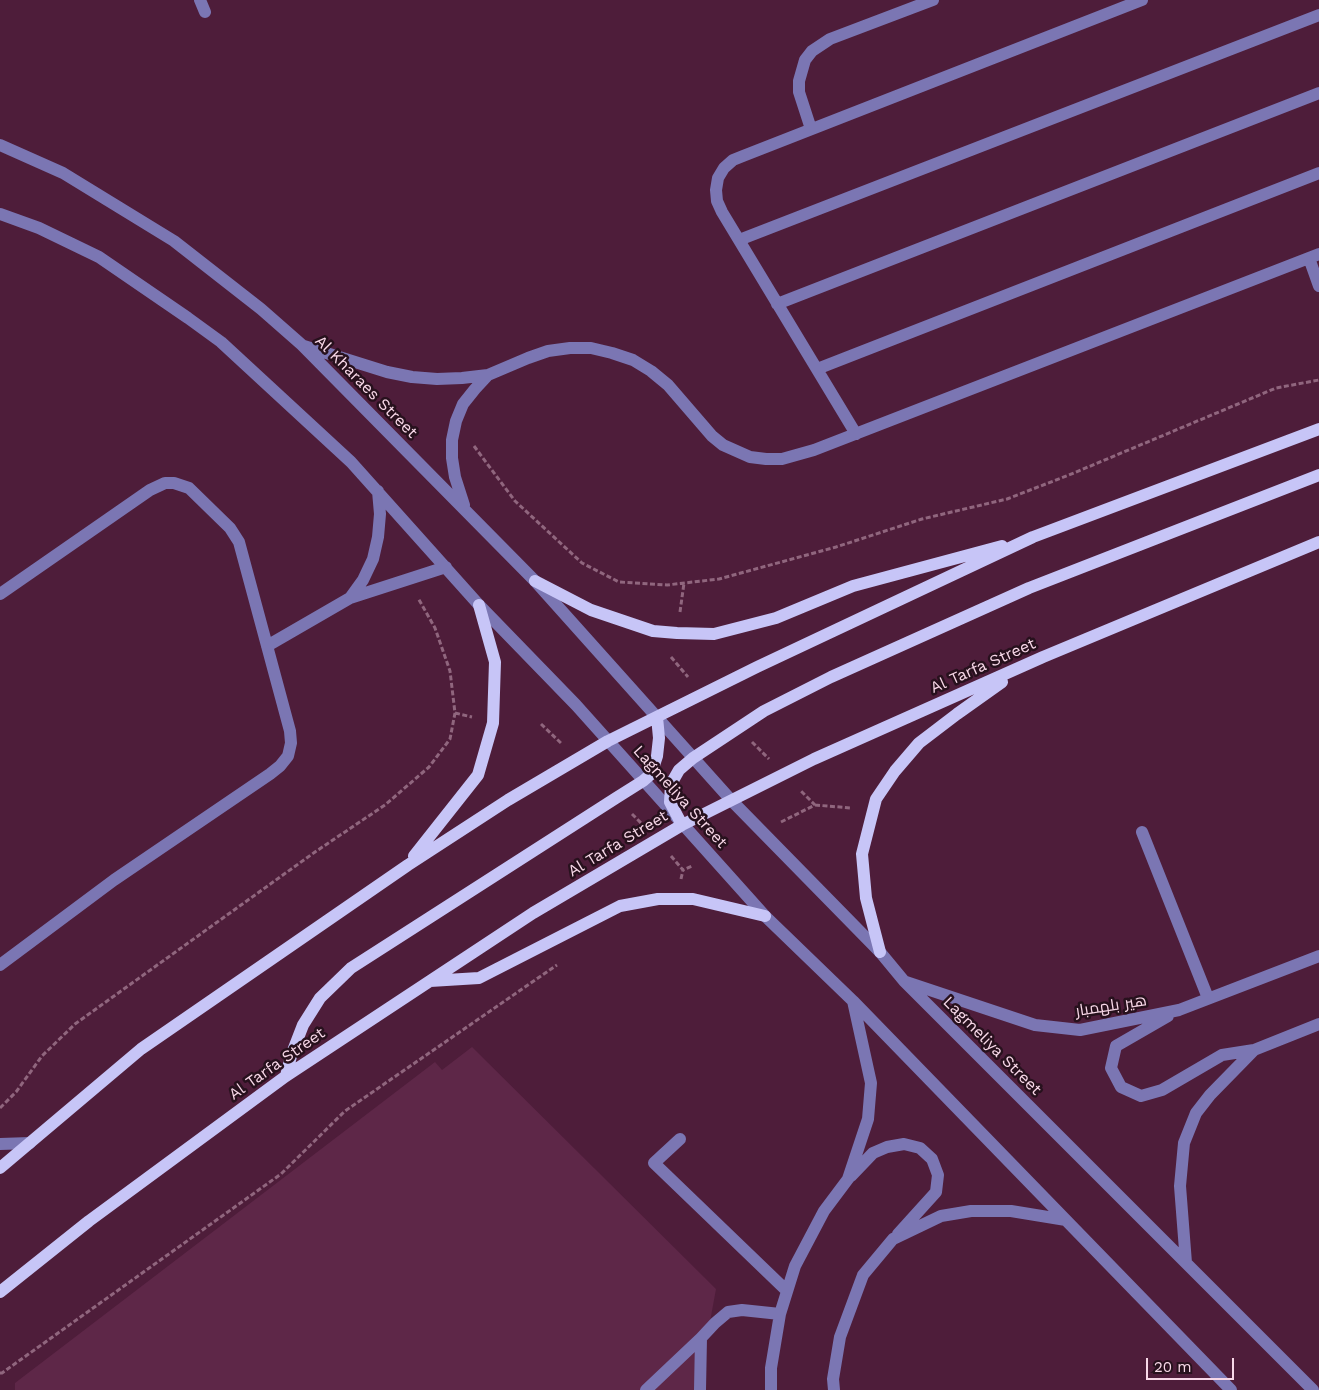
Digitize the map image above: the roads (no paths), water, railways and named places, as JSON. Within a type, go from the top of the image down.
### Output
[{"type":"main road","points":[[0,1168],[141,1049],[408,865],[508,800],[608,741],[757,666],[1033,537],[1319,429]]},
{"type":"main road","points":[[682,824],[670,802],[671,784],[679,770],[693,758],[771,708],[831,677],[1029,588],[1319,475]]},
{"type":"main road","points":[[535,581],[591,610],[653,631],[714,634],[776,618],[853,586],[1033,537]]},
{"type":"main road","name":"Al Tarfa Street","points":[[0,1292],[89,1221],[286,1076],[533,913],[682,824],[814,759],[1043,658],[1319,542]]},
{"type":"main road","points":[[408,865],[478,776],[493,723],[495,662],[479,605]]},
{"type":"main road","points":[[880,952],[866,898],[862,854],[876,799],[895,771],[919,743],[998,684],[1043,658]]},
{"type":"main road","points":[[286,1076],[291,1056],[303,1026],[320,998],[351,968],[643,781],[651,774],[657,756],[659,738],[657,717]]},
{"type":"main road","points":[[428,982],[479,978],[620,906],[658,900],[693,899],[765,916]]},
{"type":"street","points":[[200,0],[205,12]]},
{"type":"street","points":[[811,129],[799,92],[799,81],[805,60],[812,51],[830,40],[933,0]]},
{"type":"street","points":[[856,434],[717,201],[718,178],[724,168],[733,160],[1142,0]]},
{"type":"street","points":[[739,240],[1319,15]]},
{"type":"street","points":[[778,304],[1319,93]]},
{"type":"street","name":"Al Kharaes Street","points":[[0,145],[63,174],[174,241],[261,309],[302,345],[465,508],[535,581],[657,717]]},
{"type":"street","points":[[817,369],[1319,173]]},
{"type":"street","points":[[0,214],[38,228],[99,256],[222,342],[351,462],[479,605],[576,705],[608,741]]},
{"type":"street","points":[[302,345],[370,368],[412,377],[462,378],[488,375],[548,351],[592,348],[633,360],[651,371],[668,385],[712,436],[723,445],[750,457],[782,459],[800,455],[856,434],[1314,256],[1319,286]]},
{"type":"street","points":[[465,508],[455,477],[452,440],[456,421],[464,404],[474,389],[488,375]]},
{"type":"street","points":[[0,594],[150,490],[165,484],[182,484],[196,493],[235,534],[242,550],[290,731],[291,743],[288,756],[280,766],[114,880],[0,965]]},
{"type":"street","points":[[350,598],[363,580],[373,559],[378,537],[380,514],[378,491]]},
{"type":"street","points":[[267,646],[350,598],[446,567]]},
{"type":"street","name":"Lagmeliya Street","points":[[657,717],[731,800],[880,952],[904,981],[1313,1390]]},
{"type":"street","name":"Lagmeliya Street","points":[[608,741],[765,916],[853,1001],[1230,1390]]},
{"type":"street","points":[[1142,832],[1208,998]]},
{"type":"street","name":"هير بلهمبار","points":[[904,981],[1035,1025],[1080,1030],[1179,1010],[1319,956]]},
{"type":"street","points":[[848,1179],[868,1119],[871,1083],[853,1001]]},
{"type":"street","points":[[1179,1010],[1116,1046],[1112,1068],[1121,1087],[1141,1096],[1162,1090],[1222,1055],[1254,1050],[1319,1024]]},
{"type":"street","points":[[1186,1263],[1180,1186],[1184,1143],[1196,1113],[1254,1050]]},
{"type":"street","points":[[680,1139],[654,1163],[787,1291]]},
{"type":"street","points":[[0,1144],[30,1143]]},
{"type":"street","points":[[771,1390],[771,1368],[780,1314],[795,1266],[824,1211],[848,1179],[873,1153],[887,1147],[904,1144],[920,1148],[932,1159],[938,1175],[936,1192],[863,1275],[840,1337],[833,1379],[834,1390]]},
{"type":"street","points":[[893,1239],[941,1216],[971,1211],[1011,1210],[1066,1220]]},
{"type":"street","points":[[646,1390],[728,1312],[742,1310],[780,1314]]},
{"type":"street","points":[[700,1390],[701,1338]]}]
